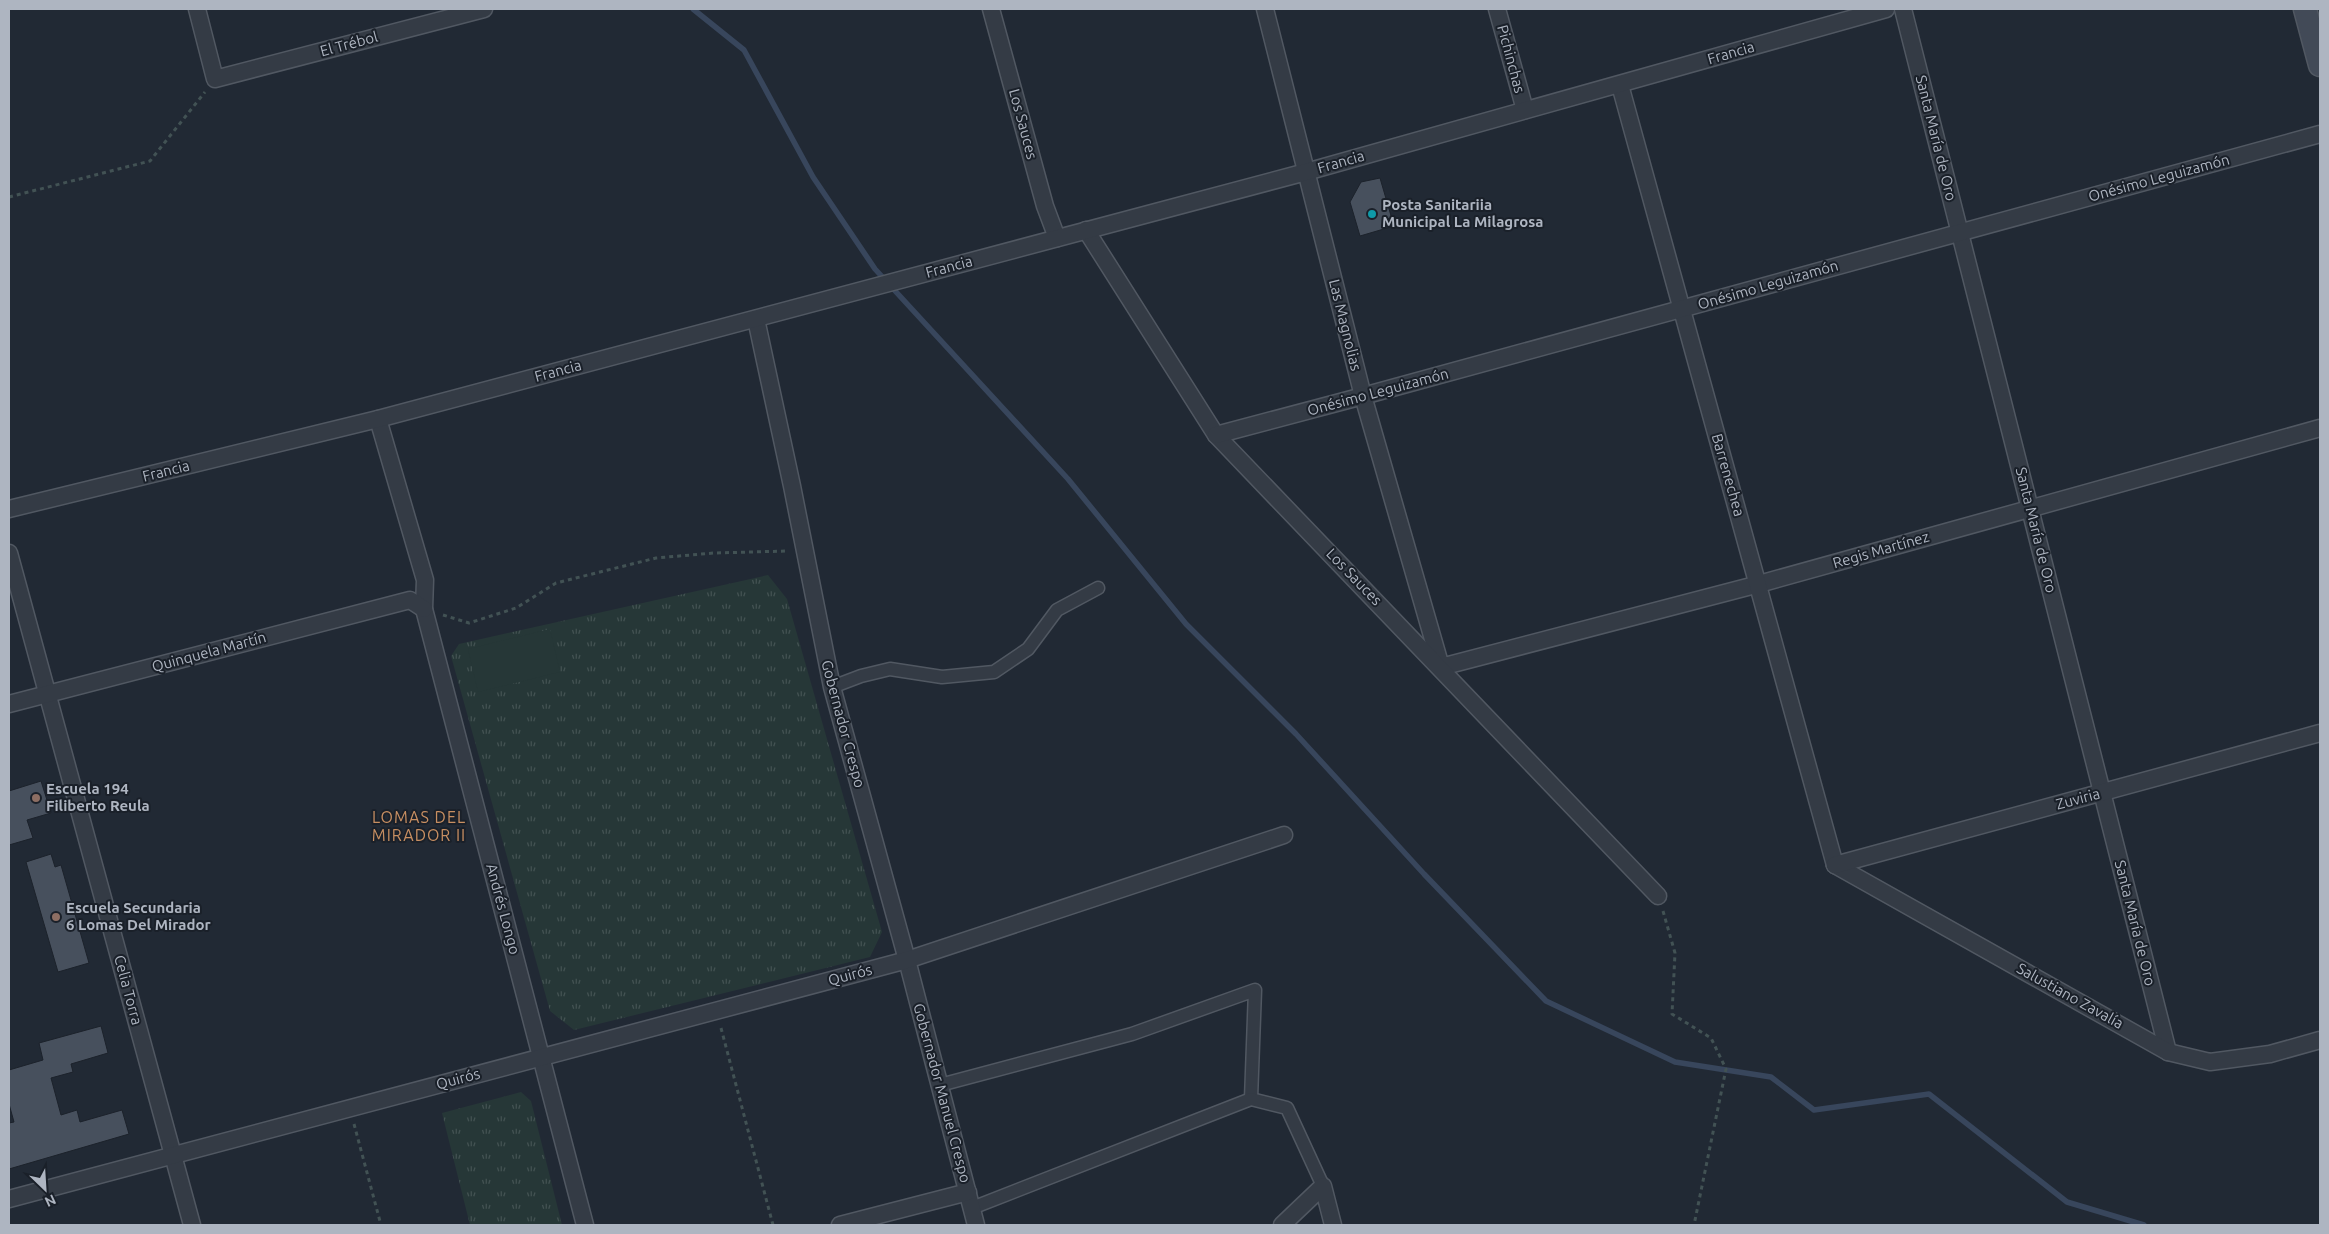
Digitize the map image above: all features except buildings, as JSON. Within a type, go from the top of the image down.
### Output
[{"type":"main road","points":[[2306,9],[2320,65]]},
{"type":"street","points":[[197,9],[215,80]]},
{"type":"street","name":"El Trébol","points":[[215,80],[484,9]]},
{"type":"street","name":"Los Sauces","points":[[991,9],[1045,206],[1057,238]]},
{"type":"street","name":"Las Magnolias","points":[[1265,9],[1364,396],[1441,667]]},
{"type":"street","name":"Pichinchas","points":[[1497,9],[1525,110]]},
{"type":"street","name":"Francia","points":[[9,509],[378,419],[756,319],[1306,172],[1620,84],[1864,12],[1886,9]]},
{"type":"street","name":"Santa María de Oro","points":[[1903,9],[2168,1052]]},
{"type":"street","name":"Barrenechea","points":[[1620,84],[1836,865]]},
{"type":"street","name":"Onésimo Leguizamón","points":[[1216,434],[1364,396],[2320,134]]},
{"type":"street","name":"Los Sauces","points":[[1086,230],[1216,434],[1441,667],[1658,896]]},
{"type":"street","name":"Gobernador Crespo","points":[[756,319],[832,687],[907,960]]},
{"type":"street","name":"Andrés Longo","points":[[378,419],[426,580],[424,609],[585,1225]]},
{"type":"street","name":"Regis Martínez","points":[[1441,667],[1758,584],[2320,428]]},
{"type":"street","name":"Celia Torra","points":[[9,553],[192,1225]]},
{"type":"street","points":[[832,687],[861,676],[890,669],[942,677],[994,672],[1028,649],[1058,610],[1098,588]]},
{"type":"street","name":"Quinquela Martín","points":[[9,704],[410,600],[424,609]]},
{"type":"street","name":"Zuviria","points":[[1836,865],[2320,733]]},
{"type":"street","name":"Quirós","points":[[9,1198],[907,960],[1284,835]]},
{"type":"street","name":"Salustiano Zavalía","points":[[1836,865],[2168,1052],[2210,1062],[2270,1054],[2320,1040]]},
{"type":"street","name":"Gobernador Manuel Crespo","points":[[907,960],[976,1225]]},
{"type":"street","points":[[940,1085],[1132,1034],[1255,990],[1251,1099]]},
{"type":"street","points":[[840,1225],[970,1200],[1251,1099],[1287,1108],[1323,1186],[1333,1225]]},
{"type":"street","points":[[1282,1225],[1323,1186]]},
{"type":"path","points":[[9,197],[150,161],[215,80]]},
{"type":"path","points":[[424,609],[469,623],[516,608],[556,583],[656,558],[714,553],[803,551]]},
{"type":"path","points":[[1658,896],[1675,953],[1672,1014],[1711,1038],[1726,1069],[1694,1225]]},
{"type":"path","points":[[717,1011],[773,1225]]},
{"type":"path","points":[[350,1108],[381,1225]]},
{"type":"green space","points":[[768,575],[787,599],[882,932],[870,957],[574,1030],[550,1011],[451,656],[459,644]]},
{"type":"green space","points":[[550,629],[560,672],[478,692],[468,649]]},
{"type":"green space","points":[[521,1092],[531,1101],[562,1225],[470,1225],[442,1113]]},
{"type":"waterway","points":[[693,9],[744,50],[813,177],[875,269],[1068,479],[1186,624],[1296,734],[1424,874],[1546,1001],[1675,1062],[1771,1077],[1814,1110],[1929,1094],[2067,1202],[2144,1225]]},
{"type":"place","name":"Posta Sanitariia Municipal La Milagrosa","points":[[1372,214]]},
{"type":"place","name":"Escuela 194 Filiberto Reula","points":[[36,798]]},
{"type":"place","name":"Escuela Secundaria 6 Lomas Del Mirador","points":[[56,917]]},
{"type":"district","name":"LOMAS DEL MIRADOR II","points":[[419,826]]}]
